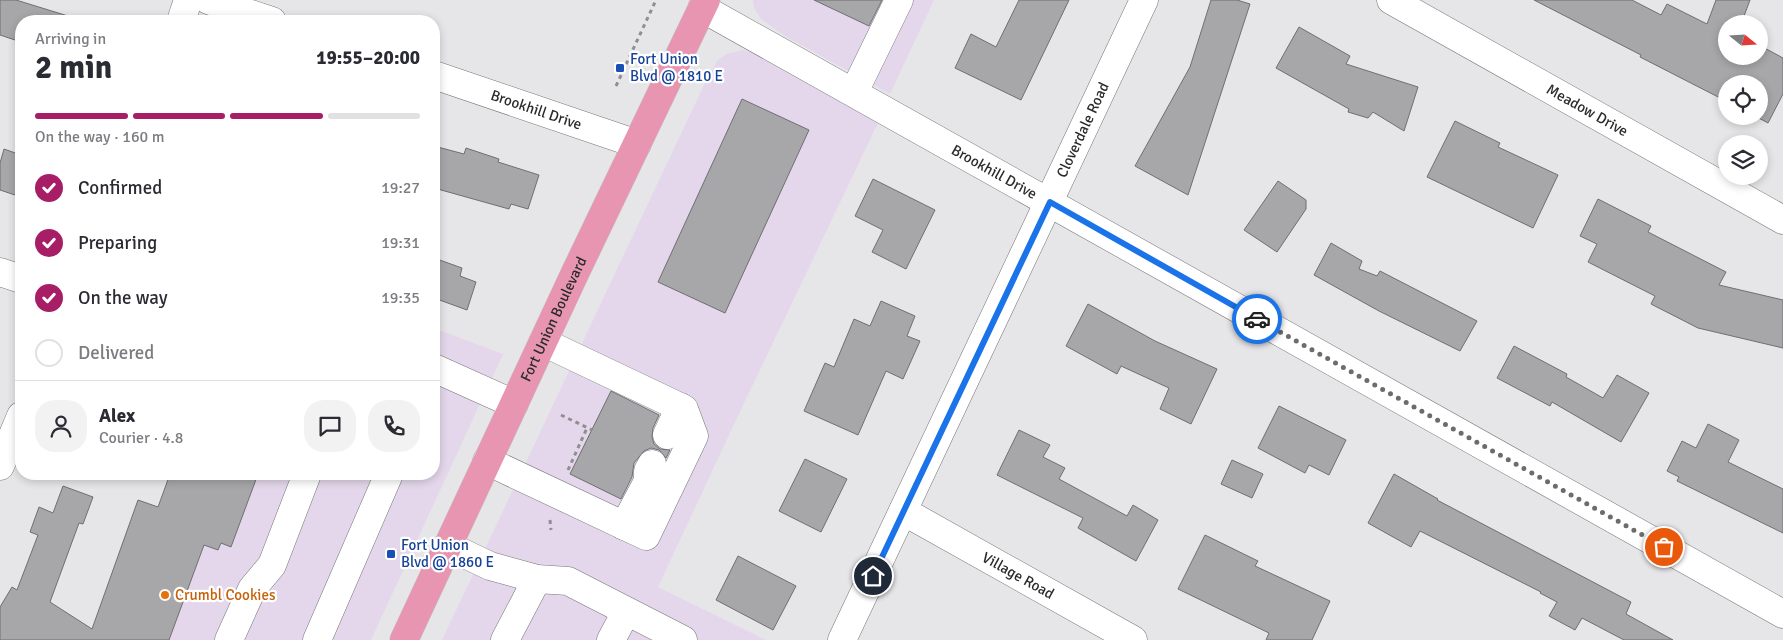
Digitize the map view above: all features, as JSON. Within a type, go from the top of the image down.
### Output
[{"type":"main road","name":"Fort Union Boulevard","points":[[404,640],[704,4]]},
{"type":"street","points":[[183,15],[188,0]]},
{"type":"street","points":[[208,0],[254,15]]},
{"type":"street","points":[[854,92],[900,0]]},
{"type":"street","name":"Cloverdale Road","points":[[842,640],[1144,0]]},
{"type":"street","name":"Meadow Drive","points":[[1391,0],[1783,220]]},
{"type":"street","name":"Brookhill Drive","points":[[704,4],[854,92],[1783,614]]},
{"type":"street","name":"Brookhill Drive","points":[[440,77],[637,144]]},
{"type":"street","points":[[0,272],[15,277]]},
{"type":"street","points":[[487,461],[646,536],[694,436],[543,342]]},
{"type":"street","points":[[440,371],[514,404]]},
{"type":"street","points":[[0,466],[15,430]]},
{"type":"street","points":[[631,529],[648,481],[648,471],[659,468]]},
{"type":"street","points":[[229,640],[252,589],[272,565],[305,480]]},
{"type":"street","points":[[317,640],[386,480]]},
{"type":"street","name":"Village Road","points":[[903,511],[1133,640]]},
{"type":"street","points":[[448,546],[490,566],[537,579],[568,581],[682,640]]},
{"type":"street","points":[[505,640],[537,579]]},
{"type":"street","points":[[611,640],[626,612]]},
{"type":"path","points":[[616,86],[656,0]]},
{"type":"path","points":[[561,416],[592,430]]},
{"type":"path","points":[[567,472],[587,428]]},
{"type":"shaded area","points":[[753,0],[934,0],[890,94],[785,36],[761,19],[754,8]]},
{"type":"shaded area","points":[[743,50],[754,53],[878,123],[658,587],[766,640],[442,640],[703,87],[717,61],[726,54]]},
{"type":"shaded area","points":[[440,330],[503,354],[371,640],[88,640],[138,500],[158,507],[168,480],[440,480]]},
{"type":"building","points":[[0,0],[16,0],[65,15],[15,15],[15,40],[0,35]]},
{"type":"building","points":[[814,0],[882,0],[869,26]]},
{"type":"building","points":[[1019,0],[1069,0],[1021,100],[955,68],[971,34],[996,47]]},
{"type":"building","points":[[1211,0],[1237,0],[1250,4],[1188,195],[1135,166],[1190,67]]},
{"type":"building","points":[[1534,0],[1632,0],[1661,15],[1667,4],[1707,24],[1716,0],[1750,0],[1744,15],[1718,15],[1718,65],[1768,65],[1768,50],[1783,58],[1783,94],[1768,123],[1768,75],[1718,75],[1718,97],[1640,57],[1641,55]]},
{"type":"building","points":[[1299,27],[1350,56],[1346,64],[1418,87],[1404,131],[1373,112],[1368,118],[1348,112],[1349,109],[1276,68]]},
{"type":"building","points":[[742,99],[809,130],[725,313],[658,282]]},
{"type":"building","points":[[1455,121],[1500,143],[1498,147],[1558,175],[1533,228],[1427,177]]},
{"type":"building","points":[[440,148],[464,154],[466,148],[499,159],[498,162],[539,175],[528,209],[511,204],[509,209],[440,190]]},
{"type":"building","points":[[4,149],[15,153],[15,195],[0,190],[0,163]]},
{"type":"building","points":[[873,179],[935,210],[906,269],[872,252],[883,230],[855,216]]},
{"type":"building","points":[[1278,181],[1306,200],[1306,209],[1277,252],[1244,230]]},
{"type":"building","points":[[1598,199],[1651,226],[1648,232],[1726,272],[1719,285],[1783,300],[1783,348],[1698,328],[1651,304],[1655,296],[1588,262],[1597,244],[1580,236]]},
{"type":"building","points":[[1331,243],[1362,261],[1359,269],[1377,276],[1380,271],[1477,321],[1460,351],[1379,311],[1314,275]]},
{"type":"building","points":[[440,260],[462,268],[460,276],[476,282],[467,310],[440,300]]},
{"type":"building","points":[[881,301],[915,316],[907,336],[920,341],[903,379],[886,371],[858,435],[804,411],[825,363],[834,367],[854,319],[870,326]]},
{"type":"building","points":[[1088,304],[1155,341],[1217,369],[1191,424],[1160,409],[1169,388],[1121,366],[1117,374],[1066,346]]},
{"type":"building","points":[[1514,346],[1567,374],[1566,377],[1603,398],[1617,375],[1649,393],[1621,442],[1552,402],[1550,406],[1497,378]]},
{"type":"building","points":[[611,391],[659,415],[653,428],[652,437],[654,444],[660,449],[670,450],[666,458],[659,450],[651,448],[644,451],[634,463],[632,477],[621,499],[570,474]]},
{"type":"building","points":[[1279,406],[1346,440],[1329,475],[1309,465],[1305,473],[1258,448]]},
{"type":"building","points":[[1708,424],[1739,440],[1728,462],[1783,489],[1783,533],[1677,481],[1679,477],[1667,471],[1682,441],[1696,448]]},
{"type":"building","points":[[1019,430],[1050,445],[1043,457],[1065,468],[1059,479],[1127,516],[1133,505],[1158,520],[1136,561],[1078,528],[1083,518],[997,475]]},
{"type":"building","points":[[805,459],[847,479],[821,532],[779,511]]},
{"type":"building","points":[[1232,460],[1263,474],[1252,498],[1221,484]]},
{"type":"building","points":[[1394,474],[1437,500],[1631,602],[1626,614],[1673,640],[1624,640],[1582,618],[1575,630],[1549,616],[1557,602],[1541,592],[1420,531],[1411,547],[1368,523]]},
{"type":"building","points":[[168,480],[256,480],[231,547],[221,543],[218,550],[204,545],[169,640],[0,640],[0,607],[12,587],[17,590],[38,535],[30,532],[39,507],[53,513],[63,486],[93,497],[83,524],[79,523],[50,602],[92,629],[138,500],[158,507]]},
{"type":"building","points":[[1205,535],[1258,561],[1255,566],[1330,601],[1312,640],[1266,640],[1269,633],[1178,589]]},
{"type":"building","points":[[738,556],[796,586],[773,630],[716,600]]},
{"type":"way so far","points":[[1257,319],[1664,547]]},
{"type":"place","name":"Fort Union Blvd @ 1810 E","points":[[620,68]]},
{"type":"place","name":"Fort Union Blvd @ 1860 E","points":[[391,554]]},
{"type":"place","name":"Crumbl Cookies","points":[[165,595]]},
{"type":"route","points":[[873,576],[1050,202],[1257,319]]}]
